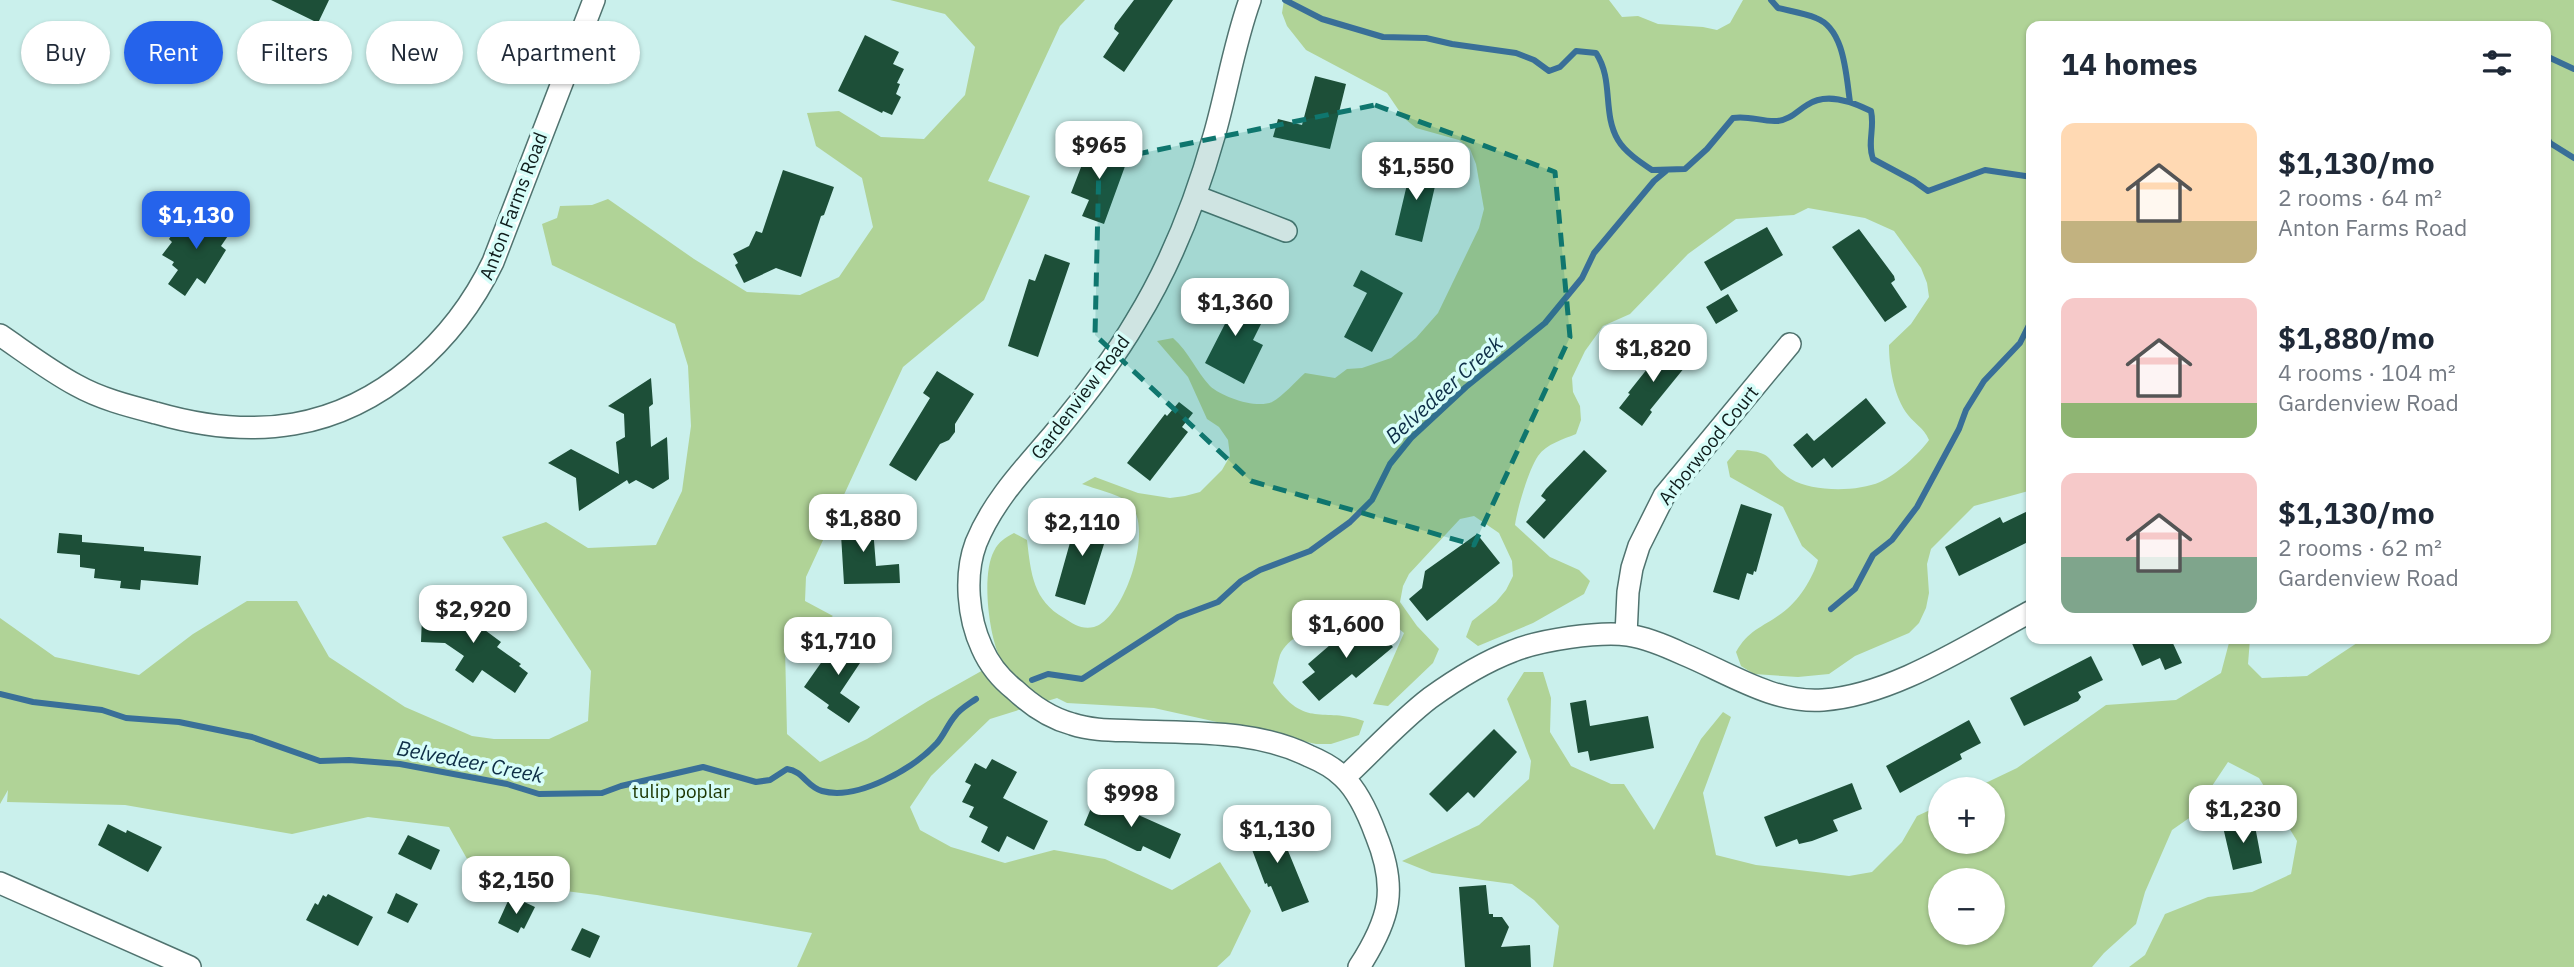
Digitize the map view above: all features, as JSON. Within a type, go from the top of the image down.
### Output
[{"type":"street","name":"Anton Farms Road","points":[[0,335],[77,386],[121,404],[181,420],[232,428],[294,424],[320,417],[401,378],[439,342],[479,291],[493,262],[594,0]]},
{"type":"street","name":"Gardenview Road","points":[[1250,0],[1195,196],[1161,277],[1116,352],[1081,401],[995,505],[974,548],[969,570],[974,621],[981,647],[998,673],[1028,701],[1051,716],[1093,729],[1228,734],[1265,739],[1298,750],[1322,762],[1344,778],[1374,828],[1390,877],[1389,898],[1383,920],[1375,941],[1359,967]]},
{"type":"street","points":[[1195,196],[1286,231]]},
{"type":"street","name":"Arborwood Court","points":[[1626,635],[1632,568],[1639,546],[1664,496],[1790,344]]},
{"type":"street","points":[[1344,778],[1429,699],[1475,669],[1514,650],[1567,638],[1626,635],[1644,638],[1685,654],[1743,682],[1787,696],[1820,701],[1854,696],[1899,681],[2026,614]]},
{"type":"street","points":[[0,883],[190,967]]},
{"type":"highlighted area","points":[[1375,105],[1555,172],[1570,337],[1474,545],[1251,481],[1095,335],[1099,162]]},
{"type":"green space","name":"tulip poplar","points":[[890,0],[1085,0],[1060,26],[988,181],[1030,196],[984,300],[903,367],[806,577],[805,601],[833,616],[785,647],[787,734],[820,762],[867,739],[1001,660],[990,622],[988,575],[996,548],[1002,540],[1014,533],[1027,540],[1035,585],[1054,611],[1082,627],[1094,627],[1106,620],[1126,589],[1138,548],[1139,528],[1135,512],[1127,501],[1082,484],[1095,477],[1138,493],[1170,498],[1185,496],[1200,492],[1222,470],[1230,456],[1228,440],[1219,427],[1207,419],[1188,377],[1157,341],[1173,338],[1215,390],[1240,401],[1265,404],[1280,396],[1305,373],[1335,378],[1347,369],[1362,368],[1391,358],[1416,338],[1438,313],[1479,228],[1484,209],[1476,164],[1470,149],[1459,140],[1416,128],[1404,118],[1387,93],[1306,50],[1287,26],[1282,13],[1284,0],[1609,0],[1622,17],[1638,16],[1658,24],[1717,30],[1730,23],[1743,0],[2574,0],[2574,967],[2129,967],[2145,955],[2165,914],[2208,897],[2252,892],[2291,874],[2297,841],[2259,778],[2228,762],[2192,816],[2172,830],[2145,892],[2136,924],[2092,967],[1553,967],[1559,926],[1534,900],[1512,884],[1432,873],[1402,861],[1479,825],[1529,779],[1531,761],[1507,699],[1524,672],[1543,672],[1551,698],[1550,732],[1571,766],[1611,784],[1624,784],[1654,830],[1701,739],[1723,712],[1731,717],[1703,793],[1716,855],[1756,865],[1849,876],[1872,872],[1902,842],[1917,816],[1928,811],[1928,854],[2005,854],[2005,777],[1998,777],[2017,768],[2106,705],[2176,700],[2221,673],[2229,644],[2250,644],[2248,664],[2262,678],[2307,676],[2355,644],[2551,644],[2551,21],[2026,21],[2026,492],[1974,506],[1931,549],[1927,564],[1929,593],[1919,623],[1909,633],[1855,656],[1829,674],[1798,677],[1754,674],[1741,666],[1736,652],[1741,645],[1751,634],[1794,603],[1809,582],[1818,560],[1802,546],[1783,507],[1730,477],[1727,462],[1737,450],[1759,453],[1770,458],[1791,479],[1811,486],[1835,489],[1859,488],[1880,482],[1900,469],[1929,440],[1899,400],[1891,372],[1889,345],[1911,324],[1929,297],[1921,268],[1894,231],[1865,218],[1808,208],[1794,215],[1736,219],[1688,254],[1630,314],[1603,326],[1585,351],[1572,378],[1581,420],[1576,434],[1550,445],[1538,456],[1524,489],[1515,525],[1550,557],[1579,570],[1590,581],[1584,594],[1533,623],[1478,646],[1466,637],[1472,621],[1496,602],[1506,590],[1513,576],[1512,561],[1499,533],[1474,516],[1460,519],[1409,574],[1403,586],[1400,602],[1417,626],[1439,649],[1433,663],[1388,706],[1373,704],[1404,633],[1369,604],[1355,608],[1332,628],[1309,631],[1295,638],[1280,655],[1273,683],[1285,698],[1305,712],[1364,721],[1359,735],[1331,744],[1316,744],[1154,708],[1067,703],[1057,698],[990,719],[931,776],[910,807],[920,830],[951,847],[1005,863],[1054,850],[1105,859],[1172,890],[1220,862],[1251,911],[1230,955],[1217,967],[797,967],[812,933],[597,895],[479,880],[449,827],[368,817],[292,834],[125,805],[7,802],[8,790],[0,804],[0,618],[55,657],[139,675],[193,634],[247,601],[297,601],[329,657],[405,707],[472,736],[494,739],[549,739],[588,721],[591,671],[502,537],[546,522],[588,548],[656,545],[682,491],[691,426],[688,366],[675,324],[552,265],[542,224],[557,218],[560,206],[592,205],[608,199],[747,292],[800,295],[839,277],[873,227],[862,178],[816,146],[807,113],[839,111],[881,137],[924,139],[965,95],[975,47],[945,14]]},
{"type":"building","points":[[271,0],[329,0],[319,21]]},
{"type":"building","points":[[1134,0],[1173,0],[1124,72],[1103,57],[1119,33],[1114,29],[1115,25]]},
{"type":"building","points":[[865,35],[899,52],[893,64],[904,69],[897,83],[900,84],[896,94],[901,97],[892,115],[883,111],[882,113],[838,91]]},
{"type":"building","points":[[1315,76],[1346,84],[1330,149],[1273,137],[1278,119],[1302,125]]},
{"type":"building","points":[[1090,144],[1128,158],[1104,224],[1082,216],[1089,200],[1071,193]]},
{"type":"building","points":[[1410,156],[1427,160],[1422,179],[1436,182],[1422,242],[1395,235],[1409,176],[1405,175]]},
{"type":"building","points":[[783,170],[834,187],[824,215],[821,216],[801,277],[776,268],[744,283],[733,254],[749,246],[756,231],[762,233]]},
{"type":"building","points":[[205,212],[232,230],[221,246],[226,250],[205,284],[197,278],[185,296],[168,284],[178,270],[172,265],[174,262],[162,255],[172,242],[169,239],[184,217],[196,225]]},
{"type":"building","points":[[1767,227],[1783,255],[1721,291],[1704,262]]},
{"type":"building","points":[[1859,229],[1894,276],[1895,280],[1891,283],[1907,307],[1885,322],[1832,247]]},
{"type":"building","points":[[1045,254],[1070,263],[1038,357],[1008,346],[1029,279],[1035,281]]},
{"type":"building","points":[[1361,270],[1403,293],[1372,352],[1344,337],[1367,293],[1353,286]]},
{"type":"building","points":[[1215,289],[1264,318],[1253,340],[1263,345],[1244,384],[1205,363],[1228,318],[1206,306]]},
{"type":"building","points":[[1728,294],[1738,311],[1716,324],[1706,307]]},
{"type":"building","points":[[1667,344],[1689,362],[1650,410],[1652,412],[1642,426],[1619,408]]},
{"type":"building","points":[[937,371],[974,394],[955,424],[955,432],[949,440],[940,444],[916,481],[889,465],[930,398],[923,393]]},
{"type":"building","points":[[651,378],[651,447],[667,437],[669,479],[653,489],[636,480],[629,484],[627,480],[579,511],[576,478],[548,463],[571,449],[619,474],[616,442],[625,437],[624,414],[608,406]]},
{"type":"building","points":[[1866,398],[1886,423],[1832,468],[1824,458],[1812,468],[1793,445],[1807,433],[1814,441]]},
{"type":"building","points":[[1179,402],[1193,413],[1182,427],[1188,432],[1150,481],[1127,463],[1165,414],[1167,416]]},
{"type":"building","points":[[1584,450],[1607,471],[1544,539],[1526,522],[1546,500],[1541,496],[1546,489]]},
{"type":"building","points":[[1741,504],[1772,514],[1756,572],[1754,571],[1753,575],[1747,573],[1739,600],[1713,592]]},
{"type":"building","points":[[1080,507],[1105,514],[1097,542],[1104,544],[1085,605],[1055,596]]},
{"type":"building","points":[[2026,512],[2026,543],[1959,576],[1945,547],[2000,517],[2003,523]]},
{"type":"building","points":[[872,516],[876,566],[899,564],[900,583],[844,584],[840,518]]},
{"type":"building","points":[[59,533],[82,535],[82,542],[144,547],[144,551],[201,556],[198,585],[141,580],[140,590],[120,588],[121,581],[94,578],[95,569],[80,567],[80,555],[57,553]]},
{"type":"building","points":[[1477,534],[1500,563],[1427,621],[1409,599],[1422,588],[1425,571]]},
{"type":"building","points":[[451,594],[472,596],[470,619],[501,642],[497,647],[521,664],[519,666],[528,673],[515,693],[482,670],[473,683],[455,670],[464,656],[445,643],[421,642],[422,617],[449,619]]},
{"type":"building","points":[[1370,621],[1393,647],[1356,678],[1352,674],[1319,701],[1302,682],[1315,672],[1308,664],[1345,632],[1350,638]]},
{"type":"building","points":[[842,633],[868,651],[840,693],[860,707],[849,723],[804,687]]},
{"type":"building","points":[[2132,644],[2173,644],[2182,663],[2165,670],[2160,658],[2142,666]]},
{"type":"building","points":[[2091,656],[2103,680],[2078,692],[2081,697],[2078,701],[2024,726],[2010,698]]},
{"type":"building","points":[[1586,700],[1590,726],[1648,716],[1654,748],[1590,761],[1588,751],[1578,753],[1570,703]]},
{"type":"building","points":[[1969,720],[1981,743],[1960,754],[1962,759],[1900,793],[1886,766]]},
{"type":"building","points":[[1494,729],[1517,752],[1474,798],[1468,792],[1447,812],[1429,794]]},
{"type":"building","points":[[992,759],[1017,772],[1003,798],[1048,821],[1034,850],[1007,836],[999,852],[981,842],[988,827],[969,817],[974,807],[962,802],[971,785],[965,782],[975,763],[986,769]]},
{"type":"building","points":[[1852,783],[1862,809],[1833,820],[1838,831],[1812,841],[1799,844],[1797,839],[1776,847],[1764,817]]},
{"type":"building","points":[[1096,796],[1181,834],[1170,859],[1143,846],[1141,851],[1137,851],[1084,825]]},
{"type":"building","points":[[1275,819],[1309,902],[1282,912],[1271,886],[1265,884],[1245,831]]},
{"type":"building","points":[[2254,821],[2262,863],[2233,870],[2223,827]]},
{"type":"building","points":[[108,824],[162,847],[148,872],[98,845]]},
{"type":"building","points":[[408,835],[440,850],[431,870],[398,854]]},
{"type":"building","points":[[1486,885],[1489,914],[1502,917],[1509,927],[1501,947],[1530,945],[1531,967],[1465,967],[1459,887]]},
{"type":"building","points":[[396,893],[418,904],[408,923],[387,913]]},
{"type":"building","points":[[328,894],[373,917],[358,946],[306,920],[315,903],[318,905],[323,895],[326,897]]},
{"type":"building","points":[[520,900],[535,907],[524,929],[521,927],[518,933],[498,923],[508,901],[517,906]]},
{"type":"building","points":[[582,928],[600,936],[590,958],[571,950]]},
{"type":"waterway","points":[[1285,0],[1322,19],[1383,37],[1426,38],[1516,53],[1534,60],[1549,71],[1560,67],[1576,51],[1596,53],[1605,74],[1613,130],[1629,153],[1652,170],[1685,169],[1707,149],[1733,118],[1782,120],[1814,101],[1839,99],[1871,111],[1873,159],[1928,191],[1985,170],[2026,176]]},
{"type":"waterway","points":[[1771,0],[1778,8],[1816,18],[1833,32],[1842,54],[1850,102]]},
{"type":"waterway","points":[[2551,58],[2574,69]]},
{"type":"waterway","points":[[2551,144],[2574,158]]},
{"type":"waterway","name":"Belvedeer Creek","points":[[1032,680],[1048,674],[1082,679],[1178,617],[1218,602],[1241,581],[1260,570],[1310,551],[1350,522],[1372,500],[1390,464],[1411,438],[1466,387],[1545,323],[1582,278],[1594,253],[1654,181],[1666,171]]},
{"type":"waterway","points":[[1831,609],[1855,589],[1873,555],[1892,540],[1917,507],[1959,429],[1966,410],[1984,381],[2020,343],[2026,331]]},
{"type":"waterway","name":"Belvedeer Creek","points":[[0,694],[33,702],[102,710],[126,718],[179,722],[252,737],[320,761],[400,764],[507,784],[539,794],[602,793],[703,767],[756,782],[770,780],[787,769],[822,791],[852,791],[868,787],[900,772],[927,753],[957,713],[976,699]]}]
